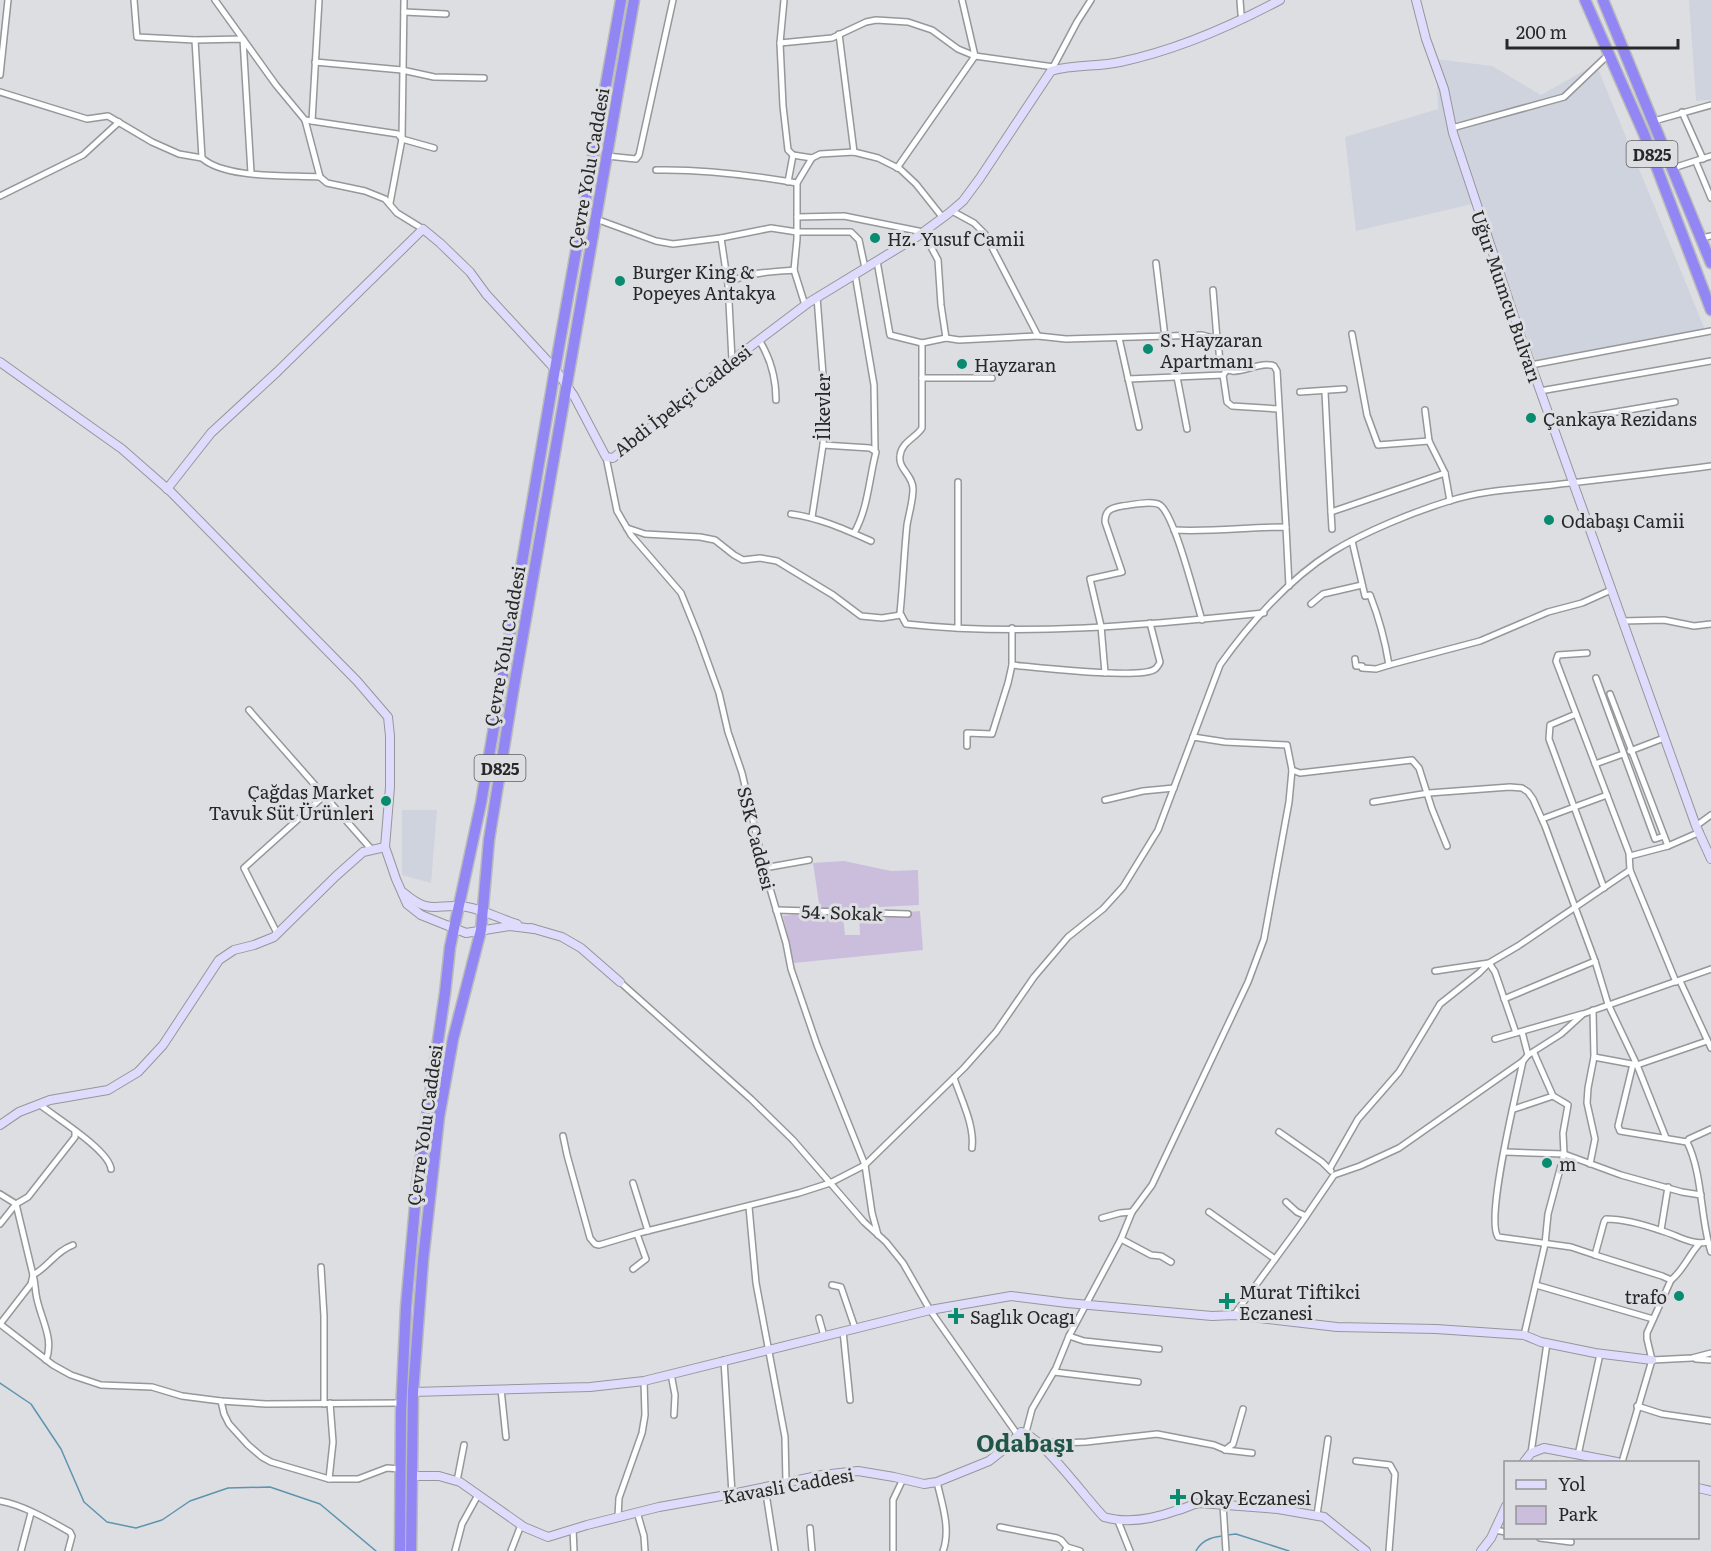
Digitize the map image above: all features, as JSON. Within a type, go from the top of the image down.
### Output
[{"type":"highway","name":"Çevre Yolu Caddesi","points":[[400,1551],[401,1403],[406,1307],[417,1184],[454,928],[481,803],[621,0]]},
{"type":"highway","name":"Çevre Yolu Caddesi","points":[[411,1545],[413,1392],[423,1260],[439,1117],[453,1039],[481,930],[490,829],[634,0]]},
{"type":"highway","name":"D825","points":[[1585,0],[1644,134],[1711,310]]},
{"type":"highway","name":"D825","points":[[1603,0],[1673,168],[1706,237],[1711,263]]},
{"type":"street","points":[[0,75],[8,0]]},
{"type":"street","points":[[134,0],[137,37],[195,40],[243,39]]},
{"type":"street","points":[[215,0],[308,121],[398,134],[402,139],[434,148]]},
{"type":"street","points":[[319,0],[308,121],[320,177]]},
{"type":"street","points":[[390,203],[402,139],[404,0]]},
{"type":"street","points":[[607,156],[636,159],[639,155],[674,0]]},
{"type":"street","points":[[784,0],[780,43],[788,150],[793,155],[812,158]]},
{"type":"street","points":[[897,168],[975,56],[962,0]]},
{"type":"street","points":[[1053,69],[1091,0]]},
{"type":"street","points":[[1240,0],[1241,14],[1244,19]]},
{"type":"street","points":[[780,43],[831,38],[866,21],[908,22],[932,30],[958,49],[975,56],[1053,69],[1122,62],[1244,19],[1280,0]]},
{"type":"street","name":"Uğur Mumcu Bulvarı","points":[[1416,0],[1426,39],[1444,89],[1452,128],[1470,188],[1611,591],[1711,859]]},
{"type":"street","points":[[404,12],[446,14]]},
{"type":"street","points":[[839,34],[854,152]]},
{"type":"street","points":[[243,39],[251,173]]},
{"type":"street","points":[[195,40],[202,158]]},
{"type":"street","points":[[1452,128],[1564,97],[1609,54]]},
{"type":"street","points":[[315,62],[402,70],[434,77],[484,78]]},
{"type":"street","name":"Abdi İpekçi Caddesi","points":[[423,229],[470,272],[555,369],[567,385],[606,457],[613,458],[732,360],[805,305],[923,232],[952,211],[963,201],[980,178],[1053,69]]},
{"type":"street","points":[[0,92],[87,119],[108,116],[152,142],[179,154],[202,158],[209,165],[228,172],[320,177],[327,183],[365,191],[386,199],[396,213],[423,229],[211,433],[167,489]]},
{"type":"street","points":[[1654,121],[1711,105]]},
{"type":"street","points":[[1682,112],[1703,159]]},
{"type":"street","points":[[0,196],[83,155],[119,122]]},
{"type":"street","points":[[805,305],[794,270],[797,183],[812,158],[820,154],[854,152],[878,159],[897,168],[916,184],[943,218]]},
{"type":"street","points":[[788,182],[793,155]]},
{"type":"street","points":[[1673,168],[1711,156]]},
{"type":"street","points":[[1696,162],[1711,198]]},
{"type":"street","points":[[656,170],[754,175],[797,183]]},
{"type":"street","points":[[952,211],[974,223],[985,234],[1038,336]]},
{"type":"street","points":[[797,217],[844,216],[923,232],[938,260],[946,338]]},
{"type":"street","points":[[596,219],[656,241],[673,244],[721,238],[771,228],[797,232],[851,232],[859,240],[865,268]]},
{"type":"street","points":[[721,238],[728,285],[732,360]]},
{"type":"street","points":[[877,261],[890,335],[922,342],[946,338],[958,340],[1038,336],[1066,339],[1202,335],[1217,339]]},
{"type":"street","points":[[1156,263],[1165,337]]},
{"type":"street","points":[[728,285],[735,279],[757,274],[794,270]]},
{"type":"street","points":[[854,533],[865,507],[876,452],[874,386],[855,274]]},
{"type":"street","points":[[1213,290],[1221,363],[1227,370],[1238,372],[1266,363],[1274,366],[1276,371],[1288,586]]},
{"type":"street","name":"İlkevler","points":[[812,517],[823,445],[825,401],[817,297]]},
{"type":"street","points":[[1531,364],[1711,331]]},
{"type":"street","points":[[1352,334],[1366,415],[1378,445],[1429,441]]},
{"type":"street","points":[[1119,338],[1139,427]]},
{"type":"street","points":[[759,339],[769,356],[776,381],[776,400]]},
{"type":"street","points":[[922,342],[922,428],[918,434],[907,441],[900,456],[901,465],[911,478],[913,488],[901,615],[906,624],[958,628],[1101,626],[1202,620],[1264,613]]},
{"type":"street","points":[[1540,391],[1711,361]]},
{"type":"street","points":[[0,362],[122,449],[167,489],[357,681],[388,717],[390,787],[385,848],[407,904],[421,915],[466,933],[510,927],[534,929]]},
{"type":"street","points":[[1128,379],[1222,375],[1227,370]]},
{"type":"street","points":[[1222,375],[1227,402],[1232,406],[1278,409]]},
{"type":"street","points":[[1177,377],[1186,429]]},
{"type":"street","points":[[922,378],[992,378]]},
{"type":"street","points":[[1300,392],[1344,389]]},
{"type":"street","points":[[1325,392],[1332,529]]},
{"type":"street","points":[[1552,423],[1675,402]]},
{"type":"street","points":[[1425,410],[1429,441],[1445,472],[1450,501]]},
{"type":"street","points":[[823,445],[875,450]]},
{"type":"street","name":"SSK Caddesi","points":[[606,457],[617,511],[627,528],[681,593],[719,693],[802,1005],[865,1165],[872,1213],[878,1235]]},
{"type":"street","points":[[563,1136],[590,1238],[599,1245],[637,1233],[749,1207],[830,1183],[865,1165],[954,1078],[996,1032],[1034,977],[1068,937],[1103,909],[1123,886],[1158,830],[1220,665],[1233,647],[1288,586],[1332,552],[1352,541],[1450,501],[1515,488],[1711,466]]},
{"type":"street","points":[[1331,512],[1445,472]]},
{"type":"street","points":[[958,482],[958,628]]},
{"type":"street","points":[[1105,673],[1101,626],[1090,579],[1122,572],[1105,522],[1105,514],[1108,510],[1127,505],[1157,503],[1161,506],[1174,530],[1202,620]]},
{"type":"street","points":[[791,514],[812,517],[871,541]]},
{"type":"street","points":[[1174,530],[1209,532],[1286,527]]},
{"type":"street","points":[[627,528],[645,534],[715,540],[743,560],[760,558],[777,561],[833,595],[861,616],[882,618],[901,615]]},
{"type":"street","points":[[1352,541],[1365,596],[1370,595],[1378,616],[1389,665]]},
{"type":"street","points":[[1311,604],[1323,594],[1362,585]]},
{"type":"street","points":[[1355,659],[1356,666],[1376,669],[1480,641],[1548,612],[1582,603],[1611,591]]},
{"type":"street","points":[[1622,621],[1664,620],[1694,626],[1711,624]]},
{"type":"street","points":[[1012,665],[1105,673],[1148,672],[1156,669],[1160,662],[1150,623]]},
{"type":"street","points":[[967,746],[967,734],[992,734],[1005,696],[1012,665],[1012,628]]},
{"type":"street","points":[[1587,653],[1558,655],[1556,661],[1630,856],[1630,870],[1678,981],[1711,1048]]},
{"type":"street","points":[[1596,678],[1655,839],[1664,837]]},
{"type":"street","points":[[1610,694],[1668,846]]},
{"type":"street","points":[[249,710],[372,850]]},
{"type":"street","points":[[1576,714],[1550,725],[1549,739],[1604,888]]},
{"type":"street","points":[[1026,1432],[1032,1408],[1054,1372],[1069,1336],[1087,1305],[1132,1212],[1152,1185],[1248,982],[1264,939],[1289,802],[1292,770],[1287,745],[1225,742],[1193,737]]},
{"type":"street","points":[[1595,764],[1664,738]]},
{"type":"street","points":[[1623,753],[1631,751]]},
{"type":"street","points":[[1292,770],[1300,773],[1412,760],[1419,768],[1432,809],[1448,846]]},
{"type":"street","points":[[1373,802],[1429,794],[1510,787],[1522,788],[1528,792],[1542,819],[1608,1004],[1666,1138]]},
{"type":"street","points":[[1105,800],[1143,791],[1173,788]]},
{"type":"street","points":[[278,933],[244,868],[325,795]]},
{"type":"street","points":[[1542,819],[1607,795]]},
{"type":"street","points":[[1630,856],[1668,846],[1698,829],[1711,815]]},
{"type":"street","points":[[0,1125],[19,1112],[50,1100],[108,1090],[138,1072],[163,1046],[225,954],[274,937],[363,852],[385,848]]},
{"type":"street","points":[[764,868],[809,860]]},
{"type":"street","points":[[1330,1168],[1358,1119],[1399,1072],[1440,1004],[1489,963],[1630,870]]},
{"type":"street","points":[[396,879],[404,893],[418,905],[437,908],[458,906],[482,911],[561,937],[581,948],[751,1099],[793,1140],[903,1263],[930,1310],[1017,1434],[1026,1432],[1037,1441],[1104,1518],[1118,1521],[1163,1515],[1182,1509],[1189,1504],[1200,1503],[1278,1509],[1324,1517],[1366,1551]]},
{"type":"street","name":"54. Sokak","points":[[776,910],[908,914]]},
{"type":"street","points":[[1504,999],[1594,962]]},
{"type":"street","points":[[1435,971],[1489,963]]},
{"type":"street","points":[[1489,963],[1495,972],[1519,1033],[1553,1096],[1568,1105],[1563,1133],[1564,1154],[1548,1214],[1545,1244],[1524,1335]]},
{"type":"street","points":[[1495,1039],[1583,1014],[1711,969]]},
{"type":"street","points":[[1590,1164],[1595,1139],[1587,1103],[1594,1057],[1593,1010]]},
{"type":"street","points":[[1233,1316],[1334,1175],[1399,1148],[1561,1034],[1583,1014]]},
{"type":"street","points":[[1594,1057],[1635,1064],[1707,1041]]},
{"type":"street","points":[[1523,1061],[1505,1152],[1499,1170],[1495,1233],[1498,1237],[1571,1247],[1662,1275],[1671,1280]]},
{"type":"street","points":[[1635,1064],[1618,1126],[1620,1131],[1688,1142]]},
{"type":"street","points":[[954,1078],[974,1140],[972,1148]]},
{"type":"street","points":[[1514,1109],[1553,1096]]},
{"type":"street","points":[[39,1104],[75,1131],[110,1162],[111,1169]]},
{"type":"street","points":[[1688,1142],[1711,1129]]},
{"type":"street","points":[[0,1224],[16,1204],[28,1197],[75,1137],[75,1131]]},
{"type":"street","points":[[1279,1132],[1330,1168],[1334,1175]]},
{"type":"street","points":[[1688,1142],[1701,1195],[1707,1242],[1711,1252]]},
{"type":"street","points":[[1505,1152],[1564,1154],[1621,1175],[1701,1195]]},
{"type":"street","points":[[633,1183],[648,1231]]},
{"type":"street","points":[[1661,1230],[1668,1187]]},
{"type":"street","points":[[0,1194],[16,1204],[20,1213],[25,1248],[36,1284],[36,1295],[49,1344],[50,1350],[46,1360]]},
{"type":"street","points":[[1286,1202],[1297,1212],[1306,1216]]},
{"type":"street","points":[[749,1207],[756,1283],[785,1437],[786,1482]]},
{"type":"street","points":[[1102,1218],[1132,1212]]},
{"type":"street","points":[[1209,1212],[1275,1259]]},
{"type":"street","points":[[1594,1255],[1606,1219],[1661,1230],[1699,1244],[1707,1242]]},
{"type":"street","points":[[633,1269],[646,1259],[637,1233]]},
{"type":"street","points":[[1120,1239],[1151,1255],[1161,1256],[1172,1262]]},
{"type":"street","points":[[1622,1461],[1652,1359],[1647,1340],[1653,1319],[1671,1280],[1677,1276],[1699,1244]]},
{"type":"street","points":[[33,1275],[41,1271],[62,1249],[73,1245]]},
{"type":"street","points":[[321,1267],[327,1404],[333,1442],[329,1479]]},
{"type":"street","points":[[33,1275],[31,1284],[0,1324],[46,1360],[87,1382],[101,1385],[152,1387],[182,1396],[221,1401],[266,1404],[401,1403]]},
{"type":"street","points":[[832,1285],[841,1287],[855,1328]]},
{"type":"street","points":[[1536,1285],[1653,1319]]},
{"type":"street","points":[[413,1392],[590,1387],[644,1381],[930,1310],[1011,1296],[1337,1327],[1436,1329],[1524,1335],[1547,1343],[1600,1354],[1652,1359],[1711,1360]]},
{"type":"street","points":[[819,1318],[824,1336]]},
{"type":"street","points":[[843,1331],[850,1400]]},
{"type":"street","points":[[1069,1336],[1084,1341],[1159,1349]]},
{"type":"street","points":[[1532,1453],[1547,1343]]},
{"type":"street","points":[[1692,1358],[1711,1353]]},
{"type":"street","points":[[1578,1455],[1600,1354]]},
{"type":"street","points":[[724,1360],[732,1494]]},
{"type":"street","points":[[1054,1372],[1138,1382]]},
{"type":"street","points":[[671,1374],[675,1395],[674,1415]]},
{"type":"street","points":[[618,1517],[619,1498],[642,1433],[645,1414],[644,1381]]},
{"type":"street","points":[[501,1389],[506,1437]]},
{"type":"street","points":[[221,1401],[229,1424],[248,1445],[272,1462],[329,1479],[358,1479],[387,1468],[400,1469]]},
{"type":"street","points":[[1637,1406],[1662,1414],[1711,1421]]},
{"type":"street","points":[[1225,1450],[1233,1444],[1243,1409]]},
{"type":"street","name":"Kavasli Caddesi","points":[[412,1476],[439,1476],[458,1481],[521,1526],[548,1537],[637,1512],[822,1474],[858,1471],[924,1485],[989,1461],[1008,1446],[1017,1434]]},
{"type":"street","points":[[1037,1441],[1086,1442],[1157,1434],[1214,1444],[1225,1450],[1252,1453]]},
{"type":"street","points":[[1317,1515],[1328,1439]]},
{"type":"street","points":[[458,1481],[464,1445]]},
{"type":"street","points":[[1525,1461],[1532,1453],[1544,1448],[1611,1461]]},
{"type":"street","points":[[1356,1461],[1385,1463],[1390,1465],[1395,1474],[1389,1551]]},
{"type":"street","points":[[893,1551],[893,1500],[903,1479]]},
{"type":"street","points":[[937,1482],[945,1517],[943,1551]]},
{"type":"street","points":[[765,1487],[775,1551]]},
{"type":"street","points":[[456,1551],[462,1524],[478,1494]]},
{"type":"street","points":[[0,1501],[18,1504],[70,1532],[72,1536],[68,1551]]},
{"type":"street","points":[[1223,1505],[1226,1551]]},
{"type":"street","points":[[1481,1551],[1491,1538],[1504,1510]]},
{"type":"street","points":[[637,1512],[644,1536],[645,1551]]},
{"type":"street","points":[[21,1551],[31,1513]]},
{"type":"street","points":[[1118,1521],[1130,1551]]},
{"type":"street","points":[[510,1551],[521,1526]]},
{"type":"street","points":[[1000,1527],[1057,1538],[1061,1540],[1066,1549],[1080,1551]]},
{"type":"street","points":[[810,1528],[812,1551]]},
{"type":"street","points":[[573,1529],[574,1551]]},
{"type":"street","points":[[1495,1530],[1504,1532]]},
{"type":"street","points":[[1548,1539],[1571,1542]]},
{"type":"shaded area","points":[[1689,0],[1711,0],[1711,100],[1696,101]]},
{"type":"shaded area","points":[[1436,59],[1492,66],[1541,95],[1596,64],[1706,332],[1535,361],[1481,202],[1356,231],[1345,137],[1438,109]]},
{"type":"shaded area","points":[[402,810],[437,810],[431,883],[402,875]]},
{"type":"green space","points":[[844,861],[891,871],[918,870],[919,905],[820,910],[813,863]]},
{"type":"green space","points":[[920,911],[923,950],[794,963],[783,916],[799,914],[843,916],[845,935],[860,935],[859,916]]},
{"type":"waterway","points":[[0,1383],[31,1404],[61,1449],[84,1502],[107,1522],[136,1528],[162,1520],[190,1501],[228,1488],[270,1487],[320,1504],[376,1551]]},
{"type":"waterway","points":[[1227,1535],[1236,1534],[1289,1551]]},
{"type":"waterway","points":[[1196,1551],[1207,1540],[1222,1536]]},
{"type":"place","name":"Hz. Yusuf Camii","points":[[875,238]]},
{"type":"place","name":"Burger King & Popeyes Antakya","points":[[620,281]]},
{"type":"place","name":"S. Hayzaran Apartmanı","points":[[1148,349]]},
{"type":"place","name":"Hayzaran","points":[[962,364]]},
{"type":"place","name":"Çankaya Rezidans","points":[[1531,418]]},
{"type":"place","name":"Odabaşı Camii","points":[[1549,520]]},
{"type":"place","name":"Çağdaş Market Tavuk Süt Ürünleri","points":[[386,801]]},
{"type":"place","name":"m","points":[[1547,1163]]},
{"type":"place","name":"trafo","points":[[1679,1296]]},
{"type":"place","name":"Murat Tiftikci Eczanesi","points":[[1227,1301]]},
{"type":"place","name":"Saglık Ocagı","points":[[956,1316]]},
{"type":"place","name":"Okay Eczanesi","points":[[1178,1497]]},
{"type":"district","name":"Odabaşı","points":[[1025,1441]]}]
